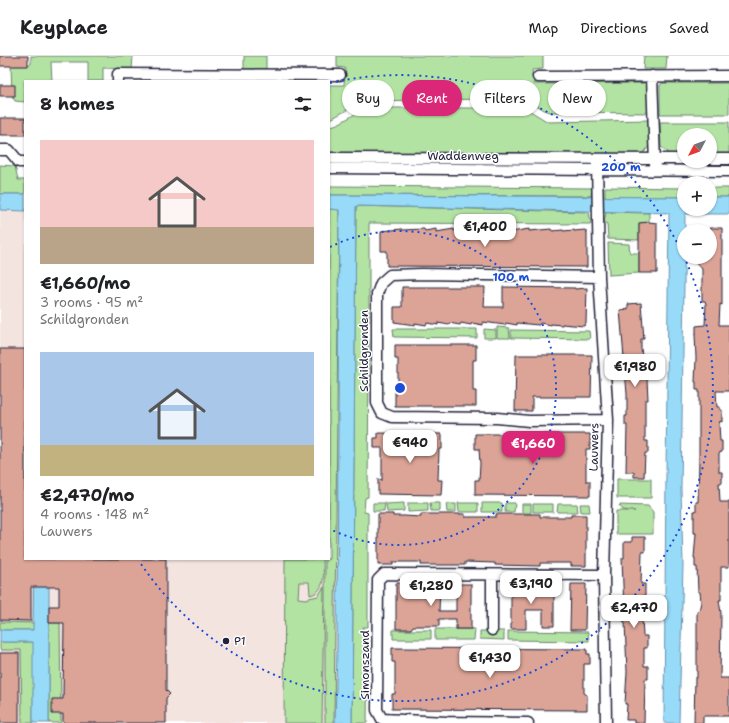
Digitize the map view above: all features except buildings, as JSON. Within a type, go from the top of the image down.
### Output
[{"type":"street","points":[[118,80],[118,74],[340,75]]},
{"type":"street","points":[[652,76],[655,158],[654,171]]},
{"type":"street","points":[[538,77],[729,76]]},
{"type":"street","points":[[0,150],[9,150],[19,162],[24,162]]},
{"type":"street","name":"Waddenweg","points":[[330,158],[596,160],[677,159]]},
{"type":"street","points":[[717,159],[729,159]]},
{"type":"street","points":[[596,160],[596,171]]},
{"type":"street","name":"Waddenweg","points":[[330,168],[729,171]]},
{"type":"street","name":"Lauwers","points":[[596,171],[599,277],[608,420],[604,575],[606,723]]},
{"type":"street","name":"Schildgronden","points":[[599,277],[422,274],[390,275],[381,283],[377,294],[377,403],[382,413],[392,418],[489,418],[529,421],[608,420]]},
{"type":"street","name":"Simonszand","points":[[528,723],[447,722],[382,719],[378,710],[378,580],[384,574],[604,575]]},
{"type":"street","points":[[492,575],[492,630]]},
{"type":"shaded area","points":[[24,208],[24,560],[330,560],[330,347],[341,347],[337,723],[0,723],[0,209]]},
{"type":"green space","points":[[31,56],[133,56],[132,69],[103,68],[103,80],[88,80],[88,62],[51,62],[52,80],[24,80],[24,102],[15,101],[12,96],[11,65],[31,64]]},
{"type":"green space","points":[[244,56],[266,56],[266,69],[244,69]]},
{"type":"green space","points":[[337,56],[543,56],[543,69],[532,70],[533,80],[470,80],[470,99],[462,99],[462,80],[402,80],[402,100],[394,101],[394,80],[344,80],[345,68],[337,67]]},
{"type":"green space","points":[[644,56],[667,56],[666,69],[643,69]]},
{"type":"green space","points":[[606,83],[650,83],[651,113],[606,113]]},
{"type":"green space","points":[[663,83],[729,83],[729,114],[660,114],[660,85]]},
{"type":"green space","points":[[540,84],[548,84],[548,111],[540,107]]},
{"type":"green space","points":[[330,85],[342,85],[342,113],[330,119]]},
{"type":"green space","points":[[394,108],[402,108],[402,116],[462,116],[462,108],[470,108],[470,116],[538,116],[548,122],[650,120],[651,139],[648,147],[641,155],[330,154],[330,126],[352,116],[394,116]]},
{"type":"green space","points":[[660,122],[729,122],[729,154],[717,154],[717,128],[677,128],[677,154],[670,154],[661,147]]},
{"type":"green space","points":[[0,165],[15,166],[18,180],[24,180],[24,194],[0,194]]},
{"type":"green space","points":[[330,186],[592,188],[591,196],[330,195]]},
{"type":"green space","points":[[605,187],[677,188],[677,197],[605,197]]},
{"type":"green space","points":[[717,188],[729,188],[729,197],[717,197]]},
{"type":"green space","points":[[356,206],[589,212],[591,224],[369,223],[369,322],[365,323],[365,341],[369,341],[368,497],[365,498],[364,512],[368,513],[368,627],[363,627],[364,643],[368,645],[367,723],[352,723]]},
{"type":"green space","points":[[330,209],[339,209],[334,723],[325,723],[325,560],[330,560]]},
{"type":"green space","points":[[606,212],[649,213],[649,223],[639,223],[639,240],[608,239],[607,224],[604,222]]},
{"type":"green space","points":[[608,243],[629,244],[630,253],[639,253],[639,273],[609,275]]},
{"type":"green space","points":[[497,327],[509,328],[510,338],[497,338]]},
{"type":"green space","points":[[393,329],[477,329],[477,338],[394,337]]},
{"type":"green space","points":[[484,329],[496,330],[496,338],[484,338]]},
{"type":"green space","points":[[511,330],[589,331],[590,339],[511,338]]},
{"type":"green space","points":[[617,479],[651,479],[651,498],[617,498]]},
{"type":"green space","points":[[373,503],[385,503],[384,511],[373,511]]},
{"type":"green space","points":[[404,503],[404,511],[387,512],[386,504]]},
{"type":"green space","points":[[408,503],[428,503],[428,511],[408,512]]},
{"type":"green space","points":[[430,503],[440,503],[440,511],[431,511]]},
{"type":"green space","points":[[458,503],[478,503],[478,512],[459,512]]},
{"type":"green space","points":[[482,503],[502,503],[502,512],[482,512]]},
{"type":"green space","points":[[505,503],[515,503],[514,512],[505,512]]},
{"type":"green space","points":[[446,504],[456,504],[456,512],[447,512]]},
{"type":"green space","points":[[522,504],[531,504],[531,513],[522,513]]},
{"type":"green space","points":[[533,504],[553,504],[553,512],[533,512]]},
{"type":"green space","points":[[558,504],[577,504],[578,512],[557,512]]},
{"type":"green space","points":[[580,504],[589,504],[590,512],[581,512]]},
{"type":"green space","points":[[619,505],[648,506],[653,512],[653,534],[616,534],[616,511],[635,511],[623,510]]},
{"type":"green space","points":[[285,560],[323,560],[322,586],[315,593],[310,595],[309,582],[299,582],[298,598],[305,599],[318,596],[324,587],[322,723],[284,723]]},
{"type":"green space","points":[[0,622],[34,623],[34,630],[0,630]]},
{"type":"green space","points":[[49,623],[60,623],[61,723],[49,723]]},
{"type":"green space","points":[[435,629],[475,629],[474,640],[435,640]]},
{"type":"green space","points":[[393,630],[431,630],[431,639],[393,639]]},
{"type":"green space","points":[[480,631],[504,631],[504,640],[480,639]]},
{"type":"green space","points":[[508,631],[588,632],[589,641],[508,640]]},
{"type":"green space","points":[[0,642],[34,642],[33,723],[22,723],[21,650],[0,650]]},
{"type":"water","points":[[0,194],[24,194],[24,211],[0,210]]},
{"type":"water","points":[[330,195],[677,197],[677,216],[685,216],[685,224],[677,224],[677,264],[684,264],[681,489],[683,564],[679,723],[664,723],[669,213],[356,206],[352,723],[335,723],[337,650],[339,210],[330,209]]},
{"type":"water","points":[[717,197],[729,197],[729,214],[717,214]]},
{"type":"water","points":[[34,560],[49,560],[49,723],[33,723],[33,642],[0,642],[0,630],[33,630]]},
{"type":"place","name":"P1","points":[[226,641]]}]
